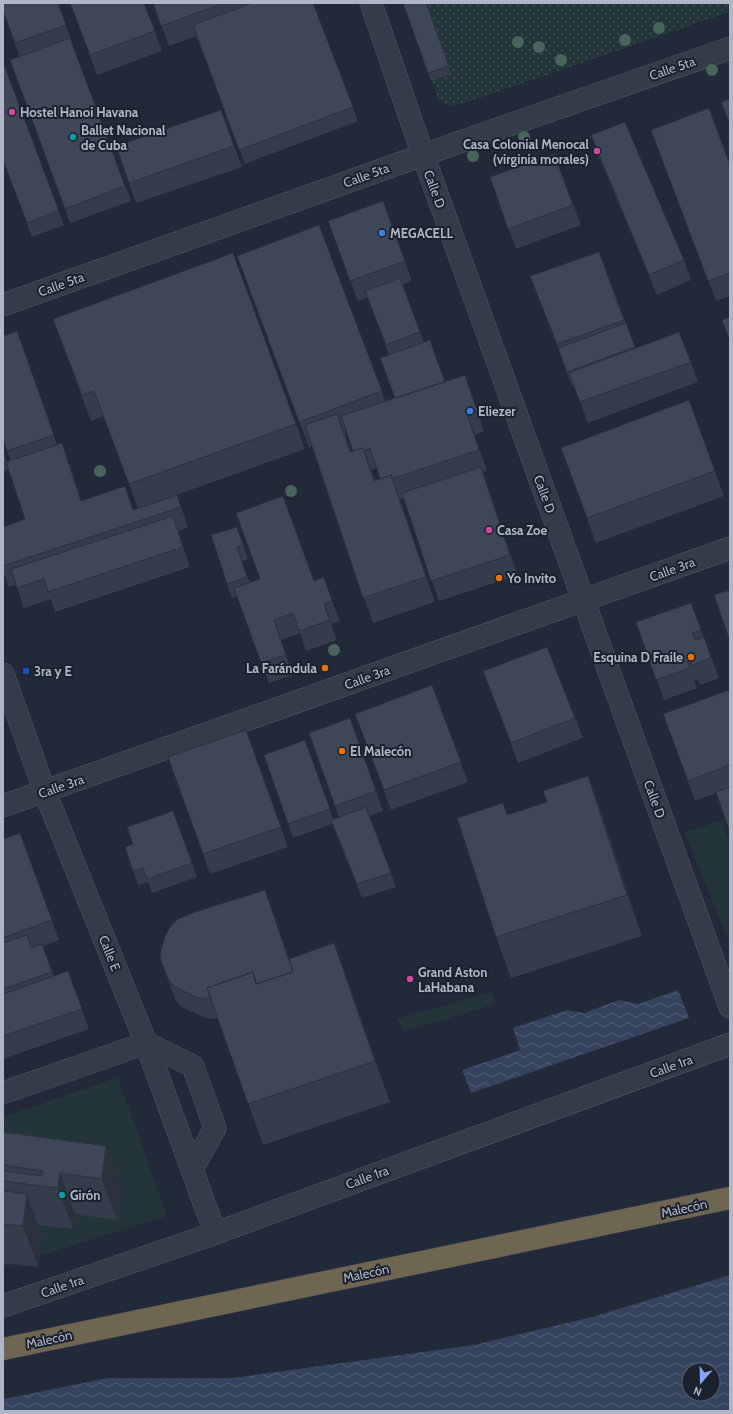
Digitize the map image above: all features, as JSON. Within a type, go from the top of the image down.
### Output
[{"type":"highway","name":"Malecón","points":[[3,1349],[730,1198]]},
{"type":"street","name":"Calle D","points":[[371,3],[422,155],[730,1007]]},
{"type":"street","name":"Calle 5ta","points":[[3,305],[422,155],[730,48]]},
{"type":"street","name":"Calle 3ra","points":[[3,806],[730,548]]},
{"type":"street","name":"Calle E","points":[[3,674],[45,792],[146,1043],[216,1233]]},
{"type":"street","points":[[3,1093],[146,1043],[194,1066],[215,1128],[192,1169]]},
{"type":"street","name":"Calle 1ra","points":[[3,1306],[216,1233],[730,1044]]},
{"type":"shaded area","points":[[404,3],[730,3],[730,12],[465,103],[447,105],[438,98]]},
{"type":"shaded area","points":[[722,820],[730,844],[730,945],[685,832]]},
{"type":"shaded area","points":[[492,992],[495,1004],[403,1032],[397,1019]]},
{"type":"shaded area","points":[[118,1078],[167,1216],[3,1267],[3,1117]]},
{"type":"water","points":[[678,990],[689,1018],[471,1093],[462,1070],[520,1050],[513,1028],[567,1010],[584,1013],[619,1000],[638,1004]]},
{"type":"water","points":[[730,1275],[730,1411],[3,1411],[3,1399],[108,1378],[232,1378],[474,1345],[592,1317]]},
{"type":"building","points":[[3,3],[58,3],[66,25],[15,43],[3,11]]},
{"type":"building","points":[[70,3],[144,3],[155,31],[90,55]]},
{"type":"building","points":[[153,3],[224,3],[161,26]]},
{"type":"building","points":[[252,3],[313,3],[353,107],[239,150],[193,25]]},
{"type":"building","points":[[403,3],[426,3],[449,66],[428,73]]},
{"type":"building","name":"Ballet Nacional de Cuba","points":[[70,38],[125,186],[65,209],[10,60]]},
{"type":"building","name":"Hostel Hanoi Havana","points":[[3,62],[59,211],[27,223],[3,160]]},
{"type":"building","points":[[730,99],[730,124],[721,102]]},
{"type":"building","points":[[709,108],[730,165],[730,273],[708,281],[651,130]]},
{"type":"building","points":[[221,110],[234,146],[129,183],[116,146]]},
{"type":"building","points":[[625,122],[684,260],[649,275],[591,135]]},
{"type":"building","points":[[554,154],[573,205],[508,229],[490,177]]},
{"type":"building","points":[[383,201],[405,261],[350,281],[328,221]]},
{"type":"building","points":[[319,225],[382,391],[299,422],[237,256]]},
{"type":"building","points":[[599,252],[624,320],[557,344],[530,276]]},
{"type":"building","points":[[233,253],[296,424],[129,484],[94,391],[82,395],[53,319]]},
{"type":"building","points":[[400,278],[420,332],[386,345],[365,291]]},
{"type":"building","points":[[730,317],[730,341],[722,320]]},
{"type":"building","points":[[626,323],[635,347],[567,372],[558,348]]},
{"type":"building","points":[[17,331],[54,435],[7,451],[3,438],[3,336]]},
{"type":"building","points":[[679,332],[691,362],[580,402],[569,373]]},
{"type":"building","points":[[430,340],[445,382],[395,398],[380,358]]},
{"type":"building","points":[[465,375],[477,411],[467,414],[479,450],[392,479],[391,475],[380,479],[370,448],[364,450],[363,448],[353,451],[341,416]]},
{"type":"building","points":[[689,400],[715,471],[587,518],[561,448]]},
{"type":"building","points":[[337,414],[350,452],[363,448],[374,481],[391,475],[426,577],[363,598],[305,425]]},
{"type":"building","points":[[62,443],[81,501],[125,486],[133,510],[177,495],[181,507],[3,566],[3,527],[25,519],[6,462]]},
{"type":"building","points":[[481,467],[510,555],[431,581],[402,493]]},
{"type":"building","points":[[283,496],[314,581],[324,577],[332,601],[324,604],[330,620],[299,631],[293,613],[274,620],[286,655],[261,663],[234,588],[260,579],[236,513]]},
{"type":"building","points":[[173,516],[183,547],[48,592],[44,579],[17,588],[11,569]]},
{"type":"building","points":[[237,527],[243,545],[237,547],[247,577],[227,584],[211,535]]},
{"type":"building","points":[[730,590],[730,641],[714,595]]},
{"type":"building","points":[[691,603],[701,630],[692,633],[695,640],[704,637],[711,658],[692,665],[690,658],[687,660],[690,668],[656,680],[636,622]]},
{"type":"building","points":[[547,647],[575,718],[511,743],[483,671]]},
{"type":"building","points":[[432,685],[461,762],[384,790],[355,714]]},
{"type":"building","points":[[729,690],[730,765],[688,781],[663,714]]},
{"type":"building","points":[[350,718],[376,791],[335,806],[309,733]]},
{"type":"building","points":[[246,730],[281,827],[203,854],[168,757]]},
{"type":"building","points":[[305,740],[330,809],[288,824],[264,755]]},
{"type":"building","points":[[588,776],[627,895],[496,937],[457,818],[503,803],[507,815],[547,802],[543,791]]},
{"type":"building","points":[[730,787],[730,832],[716,792]]},
{"type":"building","points":[[366,807],[391,873],[357,884],[331,820]]},
{"type":"building","points":[[173,811],[192,863],[147,879],[143,868],[133,871],[125,847],[133,844],[127,827]]},
{"type":"building","points":[[20,833],[52,920],[3,938],[3,839]]},
{"type":"building","points":[[265,890],[293,972],[257,984],[253,972],[207,988],[211,998],[205,999],[196,997],[173,986],[161,961],[160,954],[165,936],[171,926],[178,919],[195,912]]},
{"type":"building","points":[[27,935],[31,948],[42,944],[52,972],[3,989],[3,943]]},
{"type":"building","points":[[334,943],[375,1061],[248,1104],[207,988],[253,972],[256,984],[293,972],[289,959]]},
{"type":"building","points":[[68,971],[82,1009],[3,1036],[3,994]]},
{"type":"building","points":[[3,1132],[106,1146],[102,1179],[60,1173],[58,1188],[3,1181],[3,1171],[42,1176],[43,1171],[3,1165]]},
{"type":"building","points":[[3,1191],[27,1194],[23,1226],[3,1224]]},
{"type":"place","name":"Hostel Hanoi Havana","points":[[12,112]]},
{"type":"place","name":"Ballet Nacional de Cuba","points":[[73,137]]},
{"type":"place","name":"Casa Colonial Menocal (virginia morales)","points":[[597,151]]},
{"type":"place","name":"MEGACELL","points":[[382,233]]},
{"type":"place","name":"Eliezer","points":[[470,411]]},
{"type":"place","name":"Casa Zoe","points":[[489,530]]},
{"type":"place","name":"Yo Invito","points":[[499,578]]},
{"type":"place","name":"Esquina D Fraile","points":[[691,657]]},
{"type":"place","name":"La Farándula","points":[[325,668]]},
{"type":"place","name":"3ra y E","points":[[26,671]]},
{"type":"place","name":"El Malecón","points":[[342,751]]},
{"type":"place","name":"Grand Aston LaHabana","points":[[410,979]]},
{"type":"place","name":"Girón","points":[[62,1195]]}]
